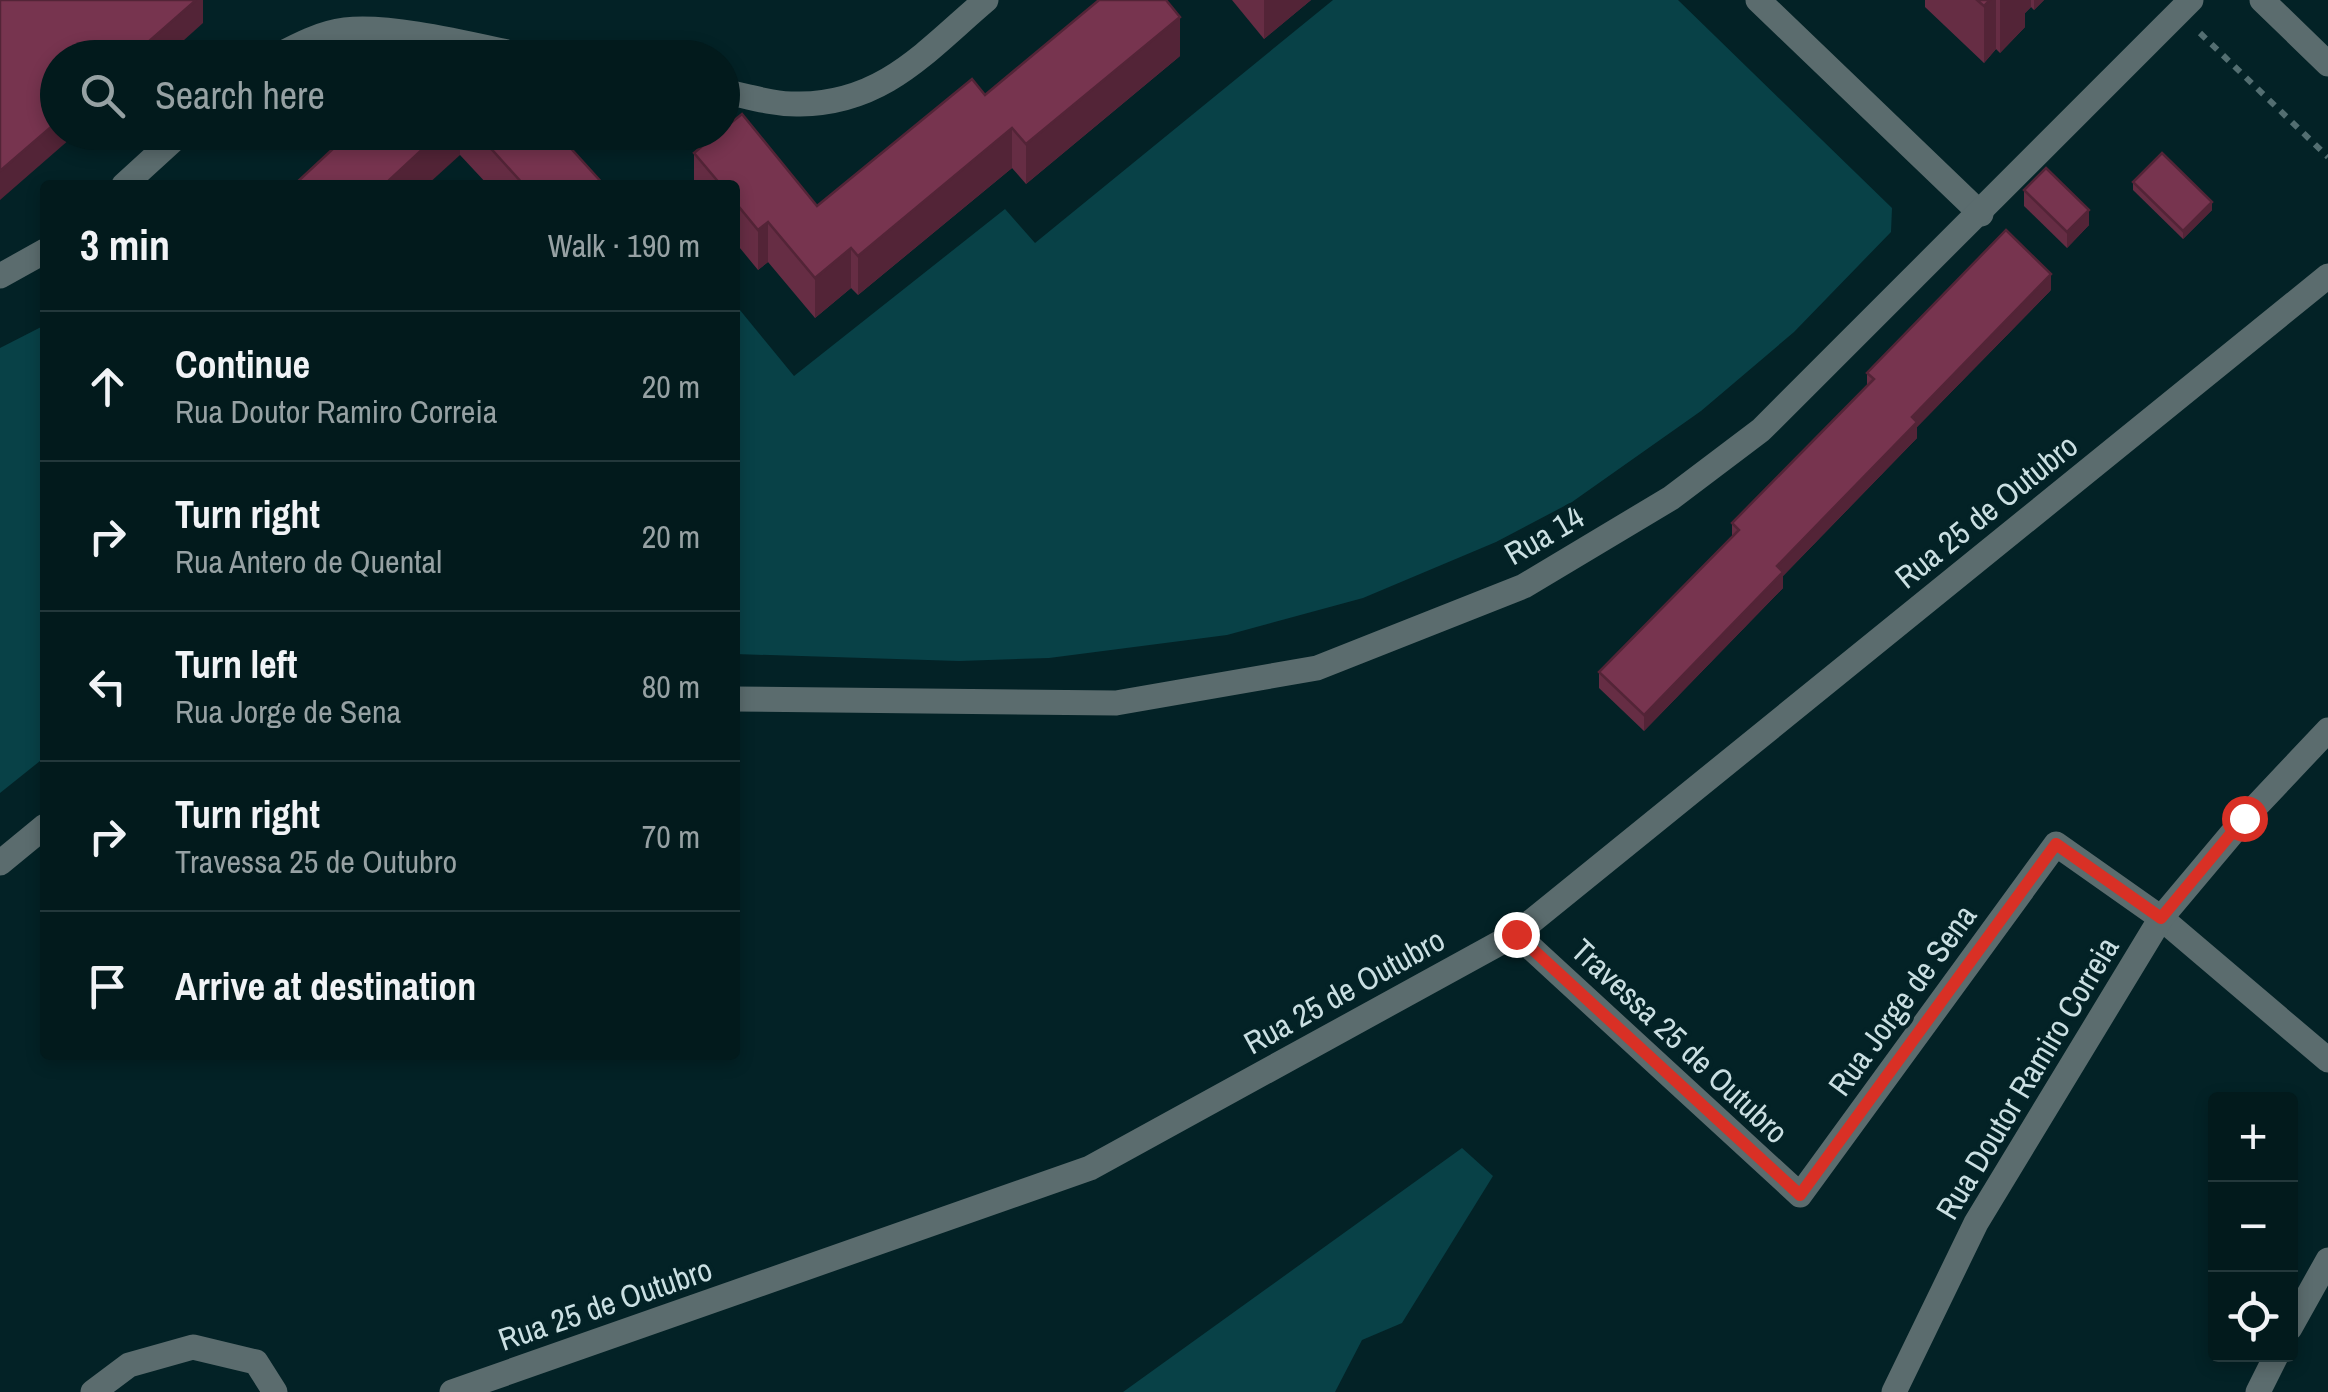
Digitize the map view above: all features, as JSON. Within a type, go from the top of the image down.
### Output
[{"type":"street","points":[[740,94],[796,105],[848,100],[896,78],[986,0]]},
{"type":"street","points":[[1758,0],[1980,214]]},
{"type":"street","points":[[2262,0],[2328,64]]},
{"type":"street","name":"Rua 14","points":[[740,698],[1116,703],[1317,668],[1524,586],[1671,498],[1761,430],[2191,12]]},
{"type":"street","points":[[308,40],[346,30],[394,32],[438,40]]},
{"type":"street","points":[[129,180],[162,150]]},
{"type":"street","points":[[0,276],[40,255]]},
{"type":"street","name":"Rua 25 de Outubro","points":[[452,1392],[1090,1168],[1516,934],[2328,276]]},
{"type":"street","name":"Rua Doutor Ramiro Correia","points":[[1894,1392],[1976,1223],[2161,918],[2244,818],[2328,730]]},
{"type":"street","points":[[0,863],[40,830]]},
{"type":"street","name":"Rua Jorge de Sena","points":[[1800,1195],[2056,844],[2161,918]]},
{"type":"street","points":[[2161,918],[2328,1060]]},
{"type":"street","name":"Travessa 25 de Outubro","points":[[1516,934],[1800,1195]]},
{"type":"street","points":[[2298,1314],[2328,1260]]},
{"type":"street","points":[[93,1392],[129,1364],[193,1347],[256,1362],[275,1392]]},
{"type":"street","points":[[2258,1392],[2273,1362]]},
{"type":"path","points":[[2191,12],[2328,158]]},
{"type":"shaded area","points":[[1333,0],[1678,0],[1892,208],[1891,232],[1794,332],[1701,411],[1572,502],[1496,542],[1363,598],[1227,635],[1049,658],[959,661],[740,654],[740,310],[794,376],[1005,209],[1035,243]]},
{"type":"shaded area","points":[[40,328],[40,761],[0,793],[0,348]]},
{"type":"shaded area","points":[[1462,1148],[1493,1176],[1402,1323],[1362,1340],[1335,1392],[1123,1392]]},
{"type":"building","points":[[0,0],[196,0],[150,40],[40,40],[40,137],[0,171]]},
{"type":"building","points":[[1099,0],[1166,0],[1180,17],[1026,144],[1012,128],[858,256],[851,248],[815,278],[768,222],[758,230],[740,208],[740,180],[717,180],[694,153],[740,150],[742,114],[817,206],[972,79],[985,95]]},
{"type":"building","points":[[332,150],[422,150],[389,180],[299,180]]},
{"type":"building","points":[[492,150],[572,150],[599,180],[519,180]]},
{"type":"building","points":[[2162,153],[2212,202],[2183,231],[2133,182]]},
{"type":"building","points":[[2046,168],[2089,210],[2067,232],[2024,190]]},
{"type":"building","points":[[2006,230],[2051,274],[1912,417],[1917,422],[1777,566],[1783,572],[1644,715],[1599,672],[1739,530],[1732,523],[1874,379],[1867,373]]},
{"type":"route","points":[[1516,934],[1800,1195],[2056,844],[2161,918],[2244,818]]}]
